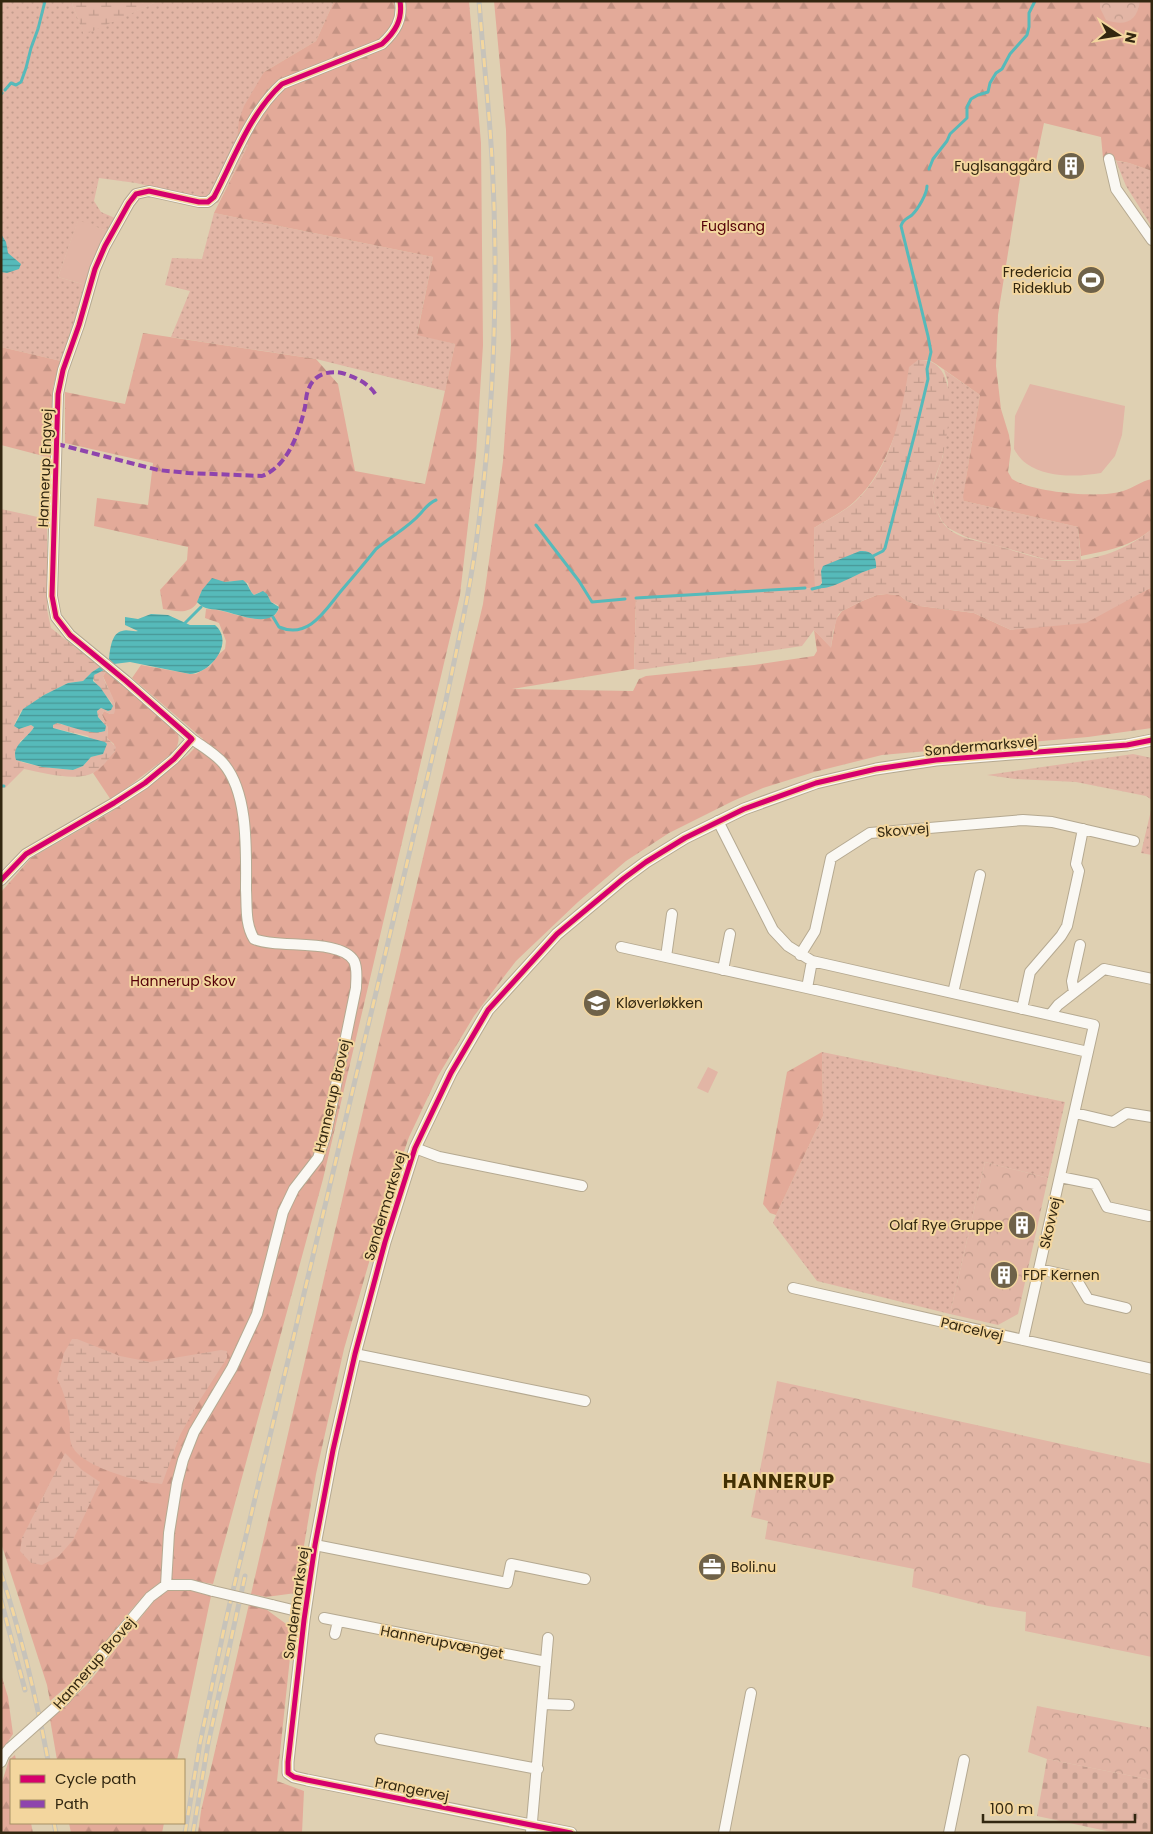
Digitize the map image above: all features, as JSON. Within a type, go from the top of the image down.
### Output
[{"type":"street","name":"Hannerup Engvej","points":[[192,739],[70,635],[56,616],[52,596],[58,394],[63,370],[79,325],[95,269],[105,246],[136,194],[149,192],[208,202],[214,197],[252,122],[272,94],[282,84],[382,44],[393,34],[400,22],[400,1]]},
{"type":"street","points":[[1109,159],[1116,189],[1152,240]]},
{"type":"street","points":[[1,880],[26,854],[145,783],[174,758],[192,739]]},
{"type":"street","name":"Hannerup Brovej","points":[[1,1762],[10,1748],[65,1699],[150,1598],[166,1585],[169,1533],[177,1483],[183,1460],[194,1432],[232,1368],[257,1314],[282,1212],[294,1189],[318,1158],[326,1134],[356,988],[354,961],[348,955],[333,949],[313,945],[277,945],[260,942],[254,939],[250,933],[247,917],[244,821],[239,792],[224,765],[212,752],[192,739]]},
{"type":"street","name":"Søndermarksvej","points":[[288,1773],[305,1613],[315,1545],[331,1459],[355,1354],[385,1242],[415,1148],[451,1073],[488,1010],[558,934],[623,879],[685,838],[718,821],[779,795],[816,783],[876,769],[936,760],[1127,745],[1152,740]]},
{"type":"street","name":"Skovvej","points":[[800,955],[815,931],[831,858],[870,833],[1023,820],[1052,822],[1134,841]]},
{"type":"street","name":"Skovvej","points":[[718,821],[773,930],[788,946],[800,955],[812,961],[1094,1025],[1023,1340]]},
{"type":"street","points":[[1022,1009],[1030,972],[1061,936],[1067,926],[1078,871],[1076,864],[1083,829]]},
{"type":"street","points":[[953,993],[980,875]]},
{"type":"street","points":[[666,957],[672,914]]},
{"type":"street","points":[[723,970],[730,934]]},
{"type":"street","points":[[1074,992],[1072,981],[1080,945]]},
{"type":"street","points":[[621,947],[1088,1052]]},
{"type":"street","points":[[807,988],[812,961]]},
{"type":"street","points":[[1050,1015],[1058,1005],[1104,969],[1152,979]]},
{"type":"street","points":[[1075,1113],[1113,1122],[1128,1112],[1152,1117]]},
{"type":"street","name":"Søndermarksvej","points":[[415,1148],[439,1157],[582,1186]]},
{"type":"street","points":[[1060,1177],[1094,1184],[1108,1207],[1150,1216]]},
{"type":"street","points":[[1039,1269],[1075,1277],[1088,1299],[1126,1308]]},
{"type":"street","name":"Parcelvej","points":[[793,1288],[1152,1369]]},
{"type":"street","points":[[355,1354],[585,1401]]},
{"type":"street","name":"Søndermarksvej","points":[[315,1545],[507,1583],[511,1564],[584,1579]]},
{"type":"street","points":[[166,1585],[191,1585],[305,1613]]},
{"type":"street","name":"Hannerupvænget","points":[[324,1618],[546,1662]]},
{"type":"street","points":[[335,1634],[338,1621]]},
{"type":"street","points":[[532,1829],[548,1638]]},
{"type":"street","points":[[724,1833],[751,1693]]},
{"type":"street","points":[[543,1704],[569,1705]]},
{"type":"street","points":[[380,1739],[538,1769]]},
{"type":"street","points":[[949,1833],[964,1760]]},
{"type":"street","name":"Prangervej","points":[[288,1773],[294,1777],[307,1780],[532,1829],[571,1833]]},
{"type":"green space","points":[[1,1],[71,1],[84,34],[159,1],[334,1],[316,41],[264,72],[248,145],[218,203],[136,183],[99,178],[94,201],[101,212],[115,218],[107,231],[78,221],[58,277],[86,285],[61,361],[1,347]]},
{"type":"green space","points":[[71,1],[159,1],[84,35]]},
{"type":"green space","name":"Hannerup Skov","points":[[334,1],[469,1],[481,143],[483,345],[476,455],[460,595],[323,1179],[213,1584],[176,1579],[164,1581],[155,1586],[132,1609],[76,1678],[50,1701],[47,1685],[1,1543],[1,892],[31,858],[111,812],[188,755],[203,739],[132,678],[141,665],[196,674],[210,666],[225,649],[226,641],[219,623],[205,618],[206,609],[258,619],[275,615],[279,609],[278,605],[271,602],[267,594],[260,592],[254,595],[248,583],[230,581],[203,589],[194,607],[186,611],[163,609],[160,590],[187,560],[188,547],[94,526],[97,498],[148,505],[153,463],[65,443],[65,392],[125,404],[143,333],[316,359],[338,384],[355,471],[425,484],[455,344],[417,335],[433,257],[214,213],[248,145],[237,140],[239,120],[244,106],[264,72],[316,41]]},
{"type":"green space","name":"Fuglsang","points":[[494,1],[1152,1],[1152,171],[1129,163],[1103,158],[1101,137],[1044,123],[1036,161],[1022,166],[998,315],[996,366],[1001,409],[1011,449],[1008,472],[1012,479],[1022,484],[1050,491],[1099,494],[1123,491],[1152,479],[1152,529],[1128,544],[1081,556],[1078,527],[964,501],[963,497],[980,395],[929,360],[918,360],[895,435],[878,471],[868,487],[856,500],[841,512],[814,528],[815,588],[636,598],[634,669],[512,689],[633,691],[639,679],[646,676],[754,665],[814,656],[817,651],[814,630],[831,647],[836,619],[842,611],[877,595],[899,595],[907,601],[920,606],[974,613],[1011,630],[1129,599],[1152,587],[1152,728],[1088,737],[882,755],[814,772],[763,788],[669,833],[626,861],[578,902],[516,961],[474,1016],[438,1076],[409,1137],[385,1207],[344,1349],[316,1474],[296,1593],[266,1597],[251,1594],[483,604],[503,461],[511,345],[506,130]]},
{"type":"green space","points":[[1100,1],[1140,1],[1133,18],[1129,21],[1118,23],[1106,20],[1100,8]]},
{"type":"green space","points":[[1116,161],[1129,163],[1152,171],[1152,227],[1126,186]]},
{"type":"green space","points":[[214,213],[433,257],[417,334],[455,344],[445,391],[316,359],[171,337],[190,291],[165,285],[172,258],[202,259]]},
{"type":"green space","points":[[78,220],[107,231],[93,259],[86,285],[58,277]]},
{"type":"green space","points":[[1,347],[61,361],[53,387],[51,458],[1,445]]},
{"type":"green space","points":[[918,360],[932,362],[941,370],[946,382],[949,396],[948,428],[942,458],[933,487],[936,508],[945,526],[956,534],[970,539],[1042,559],[1063,561],[1104,555],[1130,544],[1152,529],[1152,587],[1086,623],[1011,630],[974,613],[920,606],[907,601],[899,595],[877,595],[842,611],[838,615],[831,648],[814,630],[802,646],[639,670],[634,669],[636,598],[815,588],[814,528],[856,501],[878,472],[887,456],[899,421],[909,367]],"holes":[[[876,568],[861,572],[834,584],[819,588],[823,579],[821,571]]]},
{"type":"green space","points":[[944,370],[980,395],[965,484],[964,501],[1078,527],[1081,560],[1048,560],[966,537],[948,528],[942,521],[935,507],[933,485],[943,456],[948,382]]},
{"type":"green space","points":[[1030,384],[1125,406],[1122,435],[1115,456],[1101,473],[1073,476],[1053,474],[1035,469],[1025,463],[1020,457],[1014,449],[1015,416]]},
{"type":"green space","points":[[1,509],[47,519],[47,609],[51,628],[100,667],[83,681],[68,683],[44,695],[21,711],[15,723],[22,728],[31,725],[34,727],[28,736],[20,741],[21,762],[42,767],[73,770],[83,766],[91,757],[103,754],[88,736],[53,728],[53,725],[56,723],[88,731],[104,723],[98,717],[97,711],[101,708],[108,711],[112,703],[93,678],[94,675],[104,670],[106,672],[103,676],[114,699],[115,709],[114,714],[104,711],[102,715],[108,728],[107,738],[116,747],[104,764],[89,775],[71,777],[24,769],[5,788],[1,788]]},
{"type":"green space","points":[[106,672],[174,728],[179,739],[175,751],[111,800],[93,773],[115,751],[114,744],[107,738],[108,728],[102,715],[104,711],[110,714],[115,704],[103,676]]},
{"type":"green space","points":[[1133,754],[1152,758],[1152,800],[1146,796],[1076,782],[1015,779],[987,775]]},
{"type":"green space","points":[[1152,806],[1152,855],[1141,853]]},
{"type":"green space","points":[[822,1052],[1065,1102],[1048,1178],[985,1162],[950,1314],[817,1281],[773,1223],[823,1116]]},
{"type":"green space","points":[[822,1052],[823,1116],[776,1215],[770,1213],[763,1204],[787,1072]]},
{"type":"green space","points":[[708,1067],[718,1072],[708,1093],[697,1088]]},
{"type":"green space","points":[[985,1162],[1048,1178],[1018,1314],[998,1325],[950,1314]]},
{"type":"green space","points":[[72,1339],[77,1339],[120,1356],[150,1362],[221,1350],[227,1351],[227,1358],[180,1435],[162,1484],[110,1472],[84,1459],[75,1451],[70,1441],[70,1424],[66,1401],[57,1379],[64,1353]]},
{"type":"green space","points":[[777,1381],[1152,1464],[1152,1657],[1025,1631],[1026,1612],[988,1606],[912,1587],[914,1569],[765,1539],[768,1521],[751,1517]]},
{"type":"green space","points":[[65,1453],[82,1470],[100,1482],[73,1540],[59,1556],[42,1565],[31,1563],[20,1551],[22,1538]]},
{"type":"green space","points":[[187,1588],[211,1596],[177,1759],[57,1759],[50,1719],[86,1686],[154,1601],[162,1594],[176,1589]]},
{"type":"green space","points":[[249,1604],[263,1607],[293,1629],[277,1781],[304,1791],[302,1833],[198,1833],[201,1811]]},
{"type":"green space","points":[[1,1674],[8,1697],[13,1734],[1,1752]]},
{"type":"green space","points":[[1037,1706],[1152,1728],[1152,1780],[1047,1759],[1028,1752]]},
{"type":"green space","points":[[1047,1759],[1152,1780],[1152,1833],[1116,1833],[1037,1816]]},
{"type":"green space","points":[[9,1760],[10,1824],[31,1824],[33,1833],[1,1833],[1,1785]]},
{"type":"green space","points":[[69,1824],[164,1824],[162,1833],[71,1833]]},
{"type":"water","points":[[1,234],[6,242],[8,253],[21,264],[19,269],[7,273],[1,272]]},
{"type":"water","points":[[860,551],[873,555],[876,561],[876,568],[832,586],[818,588],[822,583],[821,571],[823,566]]},
{"type":"water","points":[[212,578],[225,582],[243,580],[254,595],[263,591],[271,602],[279,607],[270,618],[254,619],[203,607],[197,602],[202,590]]},
{"type":"water","points":[[151,614],[168,615],[190,625],[215,625],[221,632],[222,640],[218,656],[206,668],[190,674],[130,662],[114,664],[109,659],[115,635],[124,630],[138,631],[125,625],[125,617],[138,619]]},
{"type":"water","points":[[100,667],[104,670],[94,675],[93,681],[100,687],[113,706],[108,711],[101,708],[97,711],[98,717],[106,726],[105,731],[88,731],[57,723],[53,725],[53,728],[105,742],[107,744],[103,754],[91,757],[83,766],[73,770],[42,767],[16,760],[15,755],[18,746],[34,727],[31,725],[19,729],[14,726],[23,709],[44,695],[68,683],[83,681]]},
{"type":"waterway","points":[[5,90],[11,83],[16,85],[21,82],[45,1]]},
{"type":"waterway","points":[[929,169],[933,159],[950,134],[967,118],[967,107],[971,99],[988,92],[990,83],[996,73],[1002,69],[1010,54],[1027,35],[1029,13],[1035,1]]},
{"type":"waterway","points":[[871,557],[885,548],[928,379],[927,369],[931,352],[901,226],[904,220],[912,215],[919,205],[926,193],[927,186]]},
{"type":"waterway","points":[[273,617],[279,627],[290,630],[308,626],[316,621],[376,549],[411,523],[427,506],[436,500]]},
{"type":"waterway","points":[[536,525],[579,581],[592,602],[625,599]]},
{"type":"waterway","points":[[812,589],[820,587]]},
{"type":"waterway","points":[[636,598],[805,588]]},
{"type":"waterway","points":[[185,623],[201,607]]},
{"type":"railway","points":[[185,1833],[200,1743],[225,1624],[446,700],[473,564],[487,448],[495,304],[492,159],[479,1]]},
{"type":"railway","points":[[1,1573],[28,1666],[48,1759]]},
{"type":"railway","points":[[193,1833],[208,1744],[245,1576]]},
{"type":"railway","points":[[1,1600],[25,1690]]},
{"type":"railway","points":[[54,1824],[56,1833]]},
{"type":"marked path","points":[[57,444],[158,470],[262,476],[279,465],[291,447],[296,438],[308,390],[320,375],[331,372],[343,373],[364,383],[376,395]]},
{"type":"cycle path","points":[[1,880],[26,854],[145,783],[174,759],[192,739],[70,635],[56,617],[52,596],[58,394],[63,370],[79,325],[95,269],[105,246],[136,194],[149,191],[199,202],[208,202],[214,197],[252,122],[282,84],[382,44],[397,25],[401,8],[400,1]]},
{"type":"cycle path","points":[[571,1833],[307,1780],[294,1777],[288,1773],[304,1620],[315,1545],[333,1450],[355,1354],[385,1242],[415,1148],[451,1073],[488,1010],[557,934],[646,862],[685,838],[744,809],[816,783],[876,769],[936,760],[1127,745],[1152,740]]},
{"type":"place","name":"Fuglsanggård","points":[[1071,166]]},
{"type":"place","name":"Fredericia Rideklub","points":[[1091,280]]},
{"type":"place","name":"Kløverløkken","points":[[597,1003]]},
{"type":"place","name":"Olaf Rye Gruppe","points":[[1022,1225]]},
{"type":"place","name":"FDF Kernen","points":[[1004,1275]]},
{"type":"place","name":"Boli.nu","points":[[712,1567]]},
{"type":"district","name":"HANNERUP","points":[[779,1481]]}]
